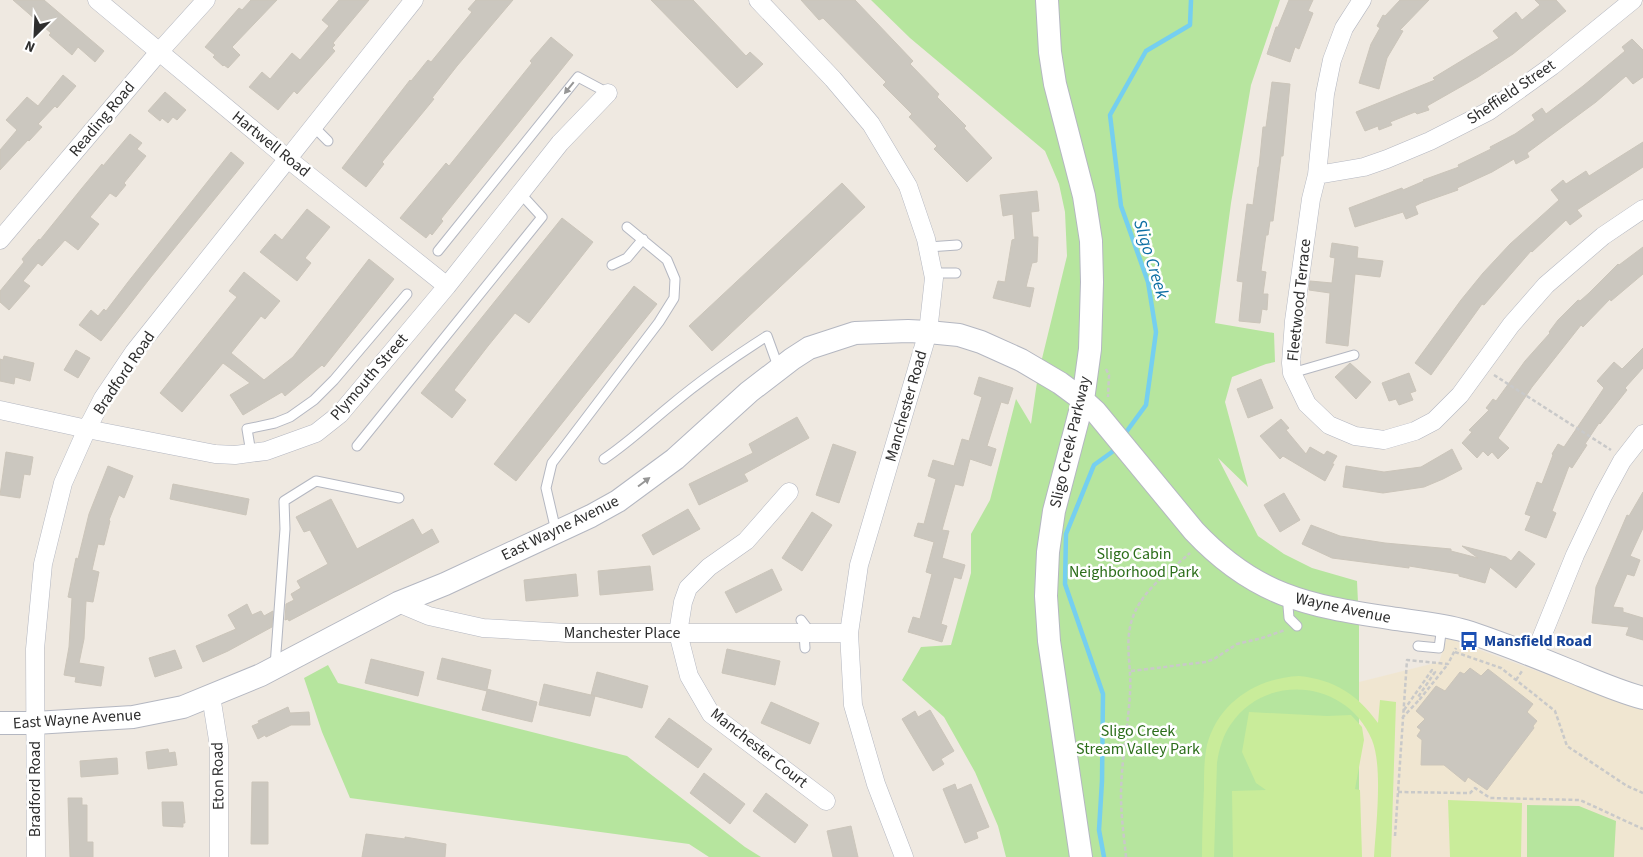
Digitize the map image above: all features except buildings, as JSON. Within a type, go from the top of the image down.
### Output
[{"type":"street","name":"Hartwell Road","points":[[97,0],[288,159],[447,286]]},
{"type":"street","name":"Reading Road","points":[[0,240],[159,52],[206,0]]},
{"type":"street","name":"Bradford Road","points":[[36,857],[35,649],[43,564],[63,484],[87,429],[103,398],[134,352],[414,0]]},
{"type":"street","name":"Manchester Road","points":[[758,0],[833,79],[871,124],[908,186],[928,247],[934,278],[928,332],[859,565],[849,633],[853,705],[876,784],[904,857]]},
{"type":"street","name":"Sligo Creek Parkway","points":[[1048,0],[1050,52],[1055,84],[1084,196],[1091,241],[1092,315],[1090,349],[1083,400],[1054,511],[1048,552],[1046,596],[1048,641],[1081,857]]},
{"type":"street","name":"Fleetwood Terrace","points":[[1362,0],[1344,28],[1332,60],[1324,94],[1317,175],[1311,199],[1294,321],[1292,373],[1307,404],[1329,425],[1355,436],[1384,440],[1415,431],[1434,421],[1460,395],[1511,325],[1546,285],[1603,236],[1643,209]]},
{"type":"street","name":"Sheffield Street","points":[[1317,175],[1364,167],[1387,159],[1430,141],[1489,111],[1552,66],[1633,0]]},
{"type":"street","name":"Plymouth Street","points":[[0,410],[207,452],[235,455],[266,451],[316,433],[340,414],[447,286],[560,143],[608,93]]},
{"type":"street","name":"East Wayne Avenue","points":[[0,723],[35,723],[133,717],[182,707],[275,668],[398,603],[445,584],[591,516],[618,501],[675,458],[749,392],[779,369],[809,348],[855,333],[908,330],[959,335],[998,349],[1021,360],[1060,383],[1083,400]]},
{"type":"street","name":"Wayne Avenue","points":[[1083,400],[1106,424],[1194,531],[1225,562],[1256,582],[1291,598],[1335,610],[1464,631],[1643,698]]},
{"type":"street","points":[[1534,656],[1575,555],[1603,496],[1622,461],[1643,434]]},
{"type":"street","points":[[678,633],[683,602],[688,588],[709,567],[746,541],[789,492]]},
{"type":"street","name":"Manchester Place","points":[[398,603],[429,616],[483,628],[567,633],[849,633]]},
{"type":"street","name":"Manchester Court","points":[[678,633],[689,676],[710,714],[826,801]]},
{"type":"street","name":"Eton Road","points":[[211,696],[219,746],[219,857]]},
{"type":"lane","points":[[438,251],[578,77],[608,93]]},
{"type":"lane","points":[[314,127],[328,141]]},
{"type":"lane","points":[[357,446],[542,217],[520,193]]},
{"type":"lane","points":[[556,531],[546,488],[552,463],[659,322],[674,298],[675,279],[667,260],[627,227]]},
{"type":"lane","points":[[612,265],[627,258],[643,239]]},
{"type":"lane","points":[[928,247],[957,245]]},
{"type":"lane","points":[[933,273],[956,273]]},
{"type":"lane","points":[[251,453],[247,429],[275,423],[290,417],[314,400],[334,380],[407,294]]},
{"type":"lane","points":[[604,459],[623,446],[670,405],[722,366],[768,336],[779,369]]},
{"type":"lane","points":[[1292,373],[1354,355]]},
{"type":"lane","points":[[275,668],[285,530],[284,501],[316,481],[399,498]]},
{"type":"lane","points":[[1291,598],[1288,611],[1289,618],[1296,625]]},
{"type":"lane","points":[[1418,646],[1439,648],[1442,626]]},
{"type":"path","points":[[1481,366],[1610,450]]},
{"type":"path","points":[[1126,857],[1121,795],[1130,694],[1131,671],[1128,637],[1134,614],[1148,592],[1190,553]]},
{"type":"path","points":[[1131,671],[1206,662],[1237,644],[1262,638],[1296,625]]},
{"type":"path","points":[[1455,652],[1501,668],[1555,711],[1567,746],[1626,786],[1643,793]]},
{"type":"path","points":[[1395,836],[1407,660]]},
{"type":"path","points":[[1402,718],[1448,664]]},
{"type":"path","points":[[1402,712],[1432,670],[1434,672],[1418,697],[1420,699]]},
{"type":"path","points":[[1398,792],[1470,793],[1475,788],[1490,798],[1504,801],[1580,800],[1643,829]]},
{"type":"shaded area","points":[[1447,638],[1572,684],[1643,703],[1643,857],[1342,857],[1359,818],[1359,682],[1439,662]]},
{"type":"green space","name":"Sligo Creek Stream Valley Park","points":[[871,0],[1280,0],[1251,85],[1231,203],[1215,323],[1274,333],[1275,362],[1232,377],[1225,402],[1248,487],[1218,458],[1258,536],[1284,554],[1312,568],[1357,581],[1359,624],[1359,818],[1342,857],[1006,857],[998,826],[975,772],[944,717],[902,680],[921,647],[951,645],[971,573],[971,534],[990,500],[1016,399],[1031,424],[1038,375],[1067,256],[1065,212],[1059,184],[1045,151],[910,38]]},
{"type":"green space","points":[[328,665],[338,683],[627,756],[745,847],[761,857],[709,857],[689,844],[350,798],[322,732],[304,678]]},
{"type":"green space","points":[[1299,676],[1324,681],[1344,690],[1362,704],[1378,723],[1380,700],[1396,702],[1391,857],[1374,857],[1377,813],[1377,765],[1372,740],[1361,720],[1345,705],[1326,695],[1306,690],[1285,690],[1265,696],[1246,707],[1228,728],[1222,742],[1217,763],[1214,857],[1202,857],[1205,761],[1207,745],[1212,730],[1230,705],[1241,696],[1268,682]]},
{"type":"green space","points":[[1249,712],[1327,716],[1351,715],[1362,727],[1364,740],[1355,789],[1360,790],[1362,857],[1233,857],[1232,791],[1266,790],[1256,783],[1242,752]]},
{"type":"green space","points":[[1448,800],[1522,803],[1521,857],[1450,857]]},
{"type":"green space","points":[[1527,805],[1579,806],[1616,821],[1614,857],[1527,857]]},
{"type":"waterway","name":"Sligo Creek","points":[[1124,435],[1146,405],[1156,332],[1148,282],[1121,206],[1110,115],[1146,51],[1190,25],[1191,0]]},
{"type":"waterway","name":"Sligo Creek","points":[[1104,857],[1099,830],[1102,781],[1103,694],[1065,584],[1066,534],[1094,465],[1112,452],[1116,446]]},
{"type":"place","name":"Mansfield Road","points":[[1469,641]]},
{"type":"park label","name":"Sligo Cabin Neighborhood Park","points":[[1134,563]]}]
